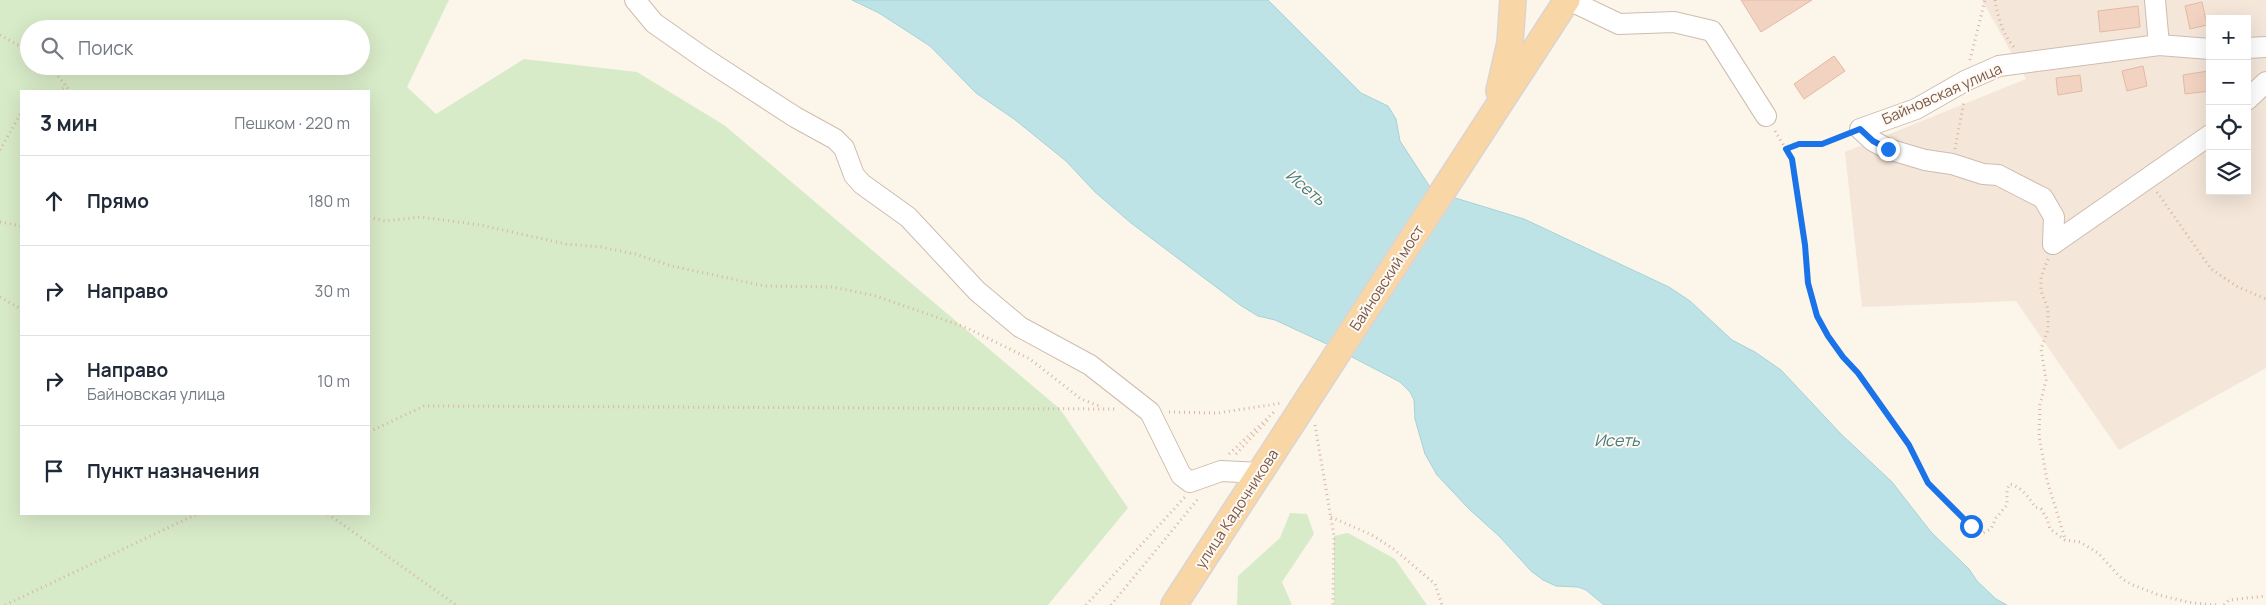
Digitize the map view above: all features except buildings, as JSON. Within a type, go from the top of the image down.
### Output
[{"type":"main road","points":[[1473,147],[1497,96],[1504,74],[1510,43],[1513,0]]},
{"type":"main road","points":[[1473,147],[1523,66],[1568,0]]},
{"type":"main road","name":"Байновский мост","points":[[1299,413],[1473,147]]},
{"type":"main road","name":"улица Кадочникова","points":[[1174,605],[1299,413]]},
{"type":"street","points":[[636,0],[654,23],[704,58],[795,117],[835,138],[844,148],[854,175],[862,184],[908,217],[977,291],[1020,327],[1090,365],[1150,412],[1181,475],[1190,482],[1217,468],[1260,474]]},
{"type":"street","points":[[1568,0],[1620,24],[1674,22],[1712,31],[1766,116]]},
{"type":"street","points":[[2155,0],[2159,45]]},
{"type":"street","name":"Байновская улица","points":[[2054,244],[2054,217],[2043,198],[1998,175],[1982,174],[1952,164],[1926,160],[1888,149],[1873,141],[1860,129],[1916,109],[1966,81],[1999,66],[2159,45],[2206,49]]},
{"type":"street","points":[[2251,48],[2266,46]]},
{"type":"street","points":[[2251,96],[2266,82]]},
{"type":"street","points":[[2054,244],[2206,138]]},
{"type":"path","points":[[1995,0],[2001,27],[2007,40],[2017,49],[2038,61]]},
{"type":"path","points":[[0,35],[20,46]]},
{"type":"path","points":[[56,75],[69,90]]},
{"type":"path","points":[[60,90],[67,86]]},
{"type":"path","points":[[0,150],[20,115]]},
{"type":"path","points":[[1766,116],[1792,159],[1805,245],[1808,283],[1817,316],[1838,350],[1858,373],[1909,445],[1928,483],[1981,534],[1991,529],[1996,518],[2007,505],[2007,489],[2010,484],[2015,486],[2030,499],[2036,508],[2040,509],[2047,518],[2050,529],[2065,540],[2080,542],[2098,553],[2122,579],[2164,597],[2217,605]]},
{"type":"path","points":[[1786,149],[1799,144],[1822,144],[1860,129]]},
{"type":"path","points":[[2148,179],[2211,269],[2238,287],[2266,299]]},
{"type":"path","points":[[370,217],[385,222],[421,217],[480,225],[566,244],[602,247],[635,254],[672,266],[765,286],[833,287],[876,296],[967,328],[1030,359],[1081,399],[1104,408]]},
{"type":"path","points":[[0,222],[20,226]]},
{"type":"path","points":[[2054,244],[2041,277],[2041,292],[2048,309],[2048,330],[2041,349],[2046,380],[2040,405],[2039,436],[2047,480],[2065,540]]},
{"type":"path","points":[[0,297],[20,309]]},
{"type":"path","points":[[370,432],[424,406],[1104,408],[1150,412],[1299,413]]},
{"type":"path","points":[[1086,605],[1217,468],[1299,413]]},
{"type":"path","points":[[1111,605],[1217,468],[1299,413]]},
{"type":"path","points":[[1299,413],[1331,517],[1334,536],[1333,605]]},
{"type":"path","points":[[5,605],[195,515]]},
{"type":"path","points":[[329,515],[456,605]]},
{"type":"path","points":[[1331,517],[1372,535],[1395,550],[1435,584],[1442,605]]},
{"type":"path","points":[[2224,605],[2229,600],[2266,596]]},
{"type":"shaded area","points":[[1982,0],[2266,0],[2266,368],[2119,450],[2016,301],[1862,307],[1845,152],[2026,79]]},
{"type":"green space","points":[[0,0],[449,0],[407,87],[436,114],[524,59],[637,72],[724,125],[1060,409],[1128,508],[1048,605],[0,605]]},
{"type":"green space","points":[[1290,513],[1307,514],[1314,534],[1282,582],[1292,605],[1237,605],[1238,576],[1280,538]]},
{"type":"green space","points":[[1348,533],[1395,559],[1427,605],[1334,605],[1334,536]]},
{"type":"water","name":"Исеть","points":[[852,0],[1268,0],[1361,93],[1388,106],[1396,119],[1400,141],[1430,187],[1439,193],[1524,219],[1669,287],[1690,301],[1732,340],[1755,352],[1781,370],[1841,434],[1892,482],[1931,532],[1969,569],[1977,581],[1996,599],[2007,605],[1604,605],[1586,590],[1578,587],[1556,586],[1543,580],[1531,571],[1500,537],[1469,509],[1437,475],[1425,454],[1415,419],[1414,400],[1410,392],[1400,382],[1329,345],[1275,320],[1258,316],[1240,305],[1131,223],[1095,192],[1066,161],[1014,119],[976,93],[930,46],[879,13]]},
{"type":"route","points":[[1888,149],[1873,141],[1860,129],[1822,144],[1799,144],[1786,149],[1792,159],[1805,245],[1808,283],[1817,316],[1828,336],[1843,357],[1858,373],[1909,445],[1928,483],[1971,526]]}]
